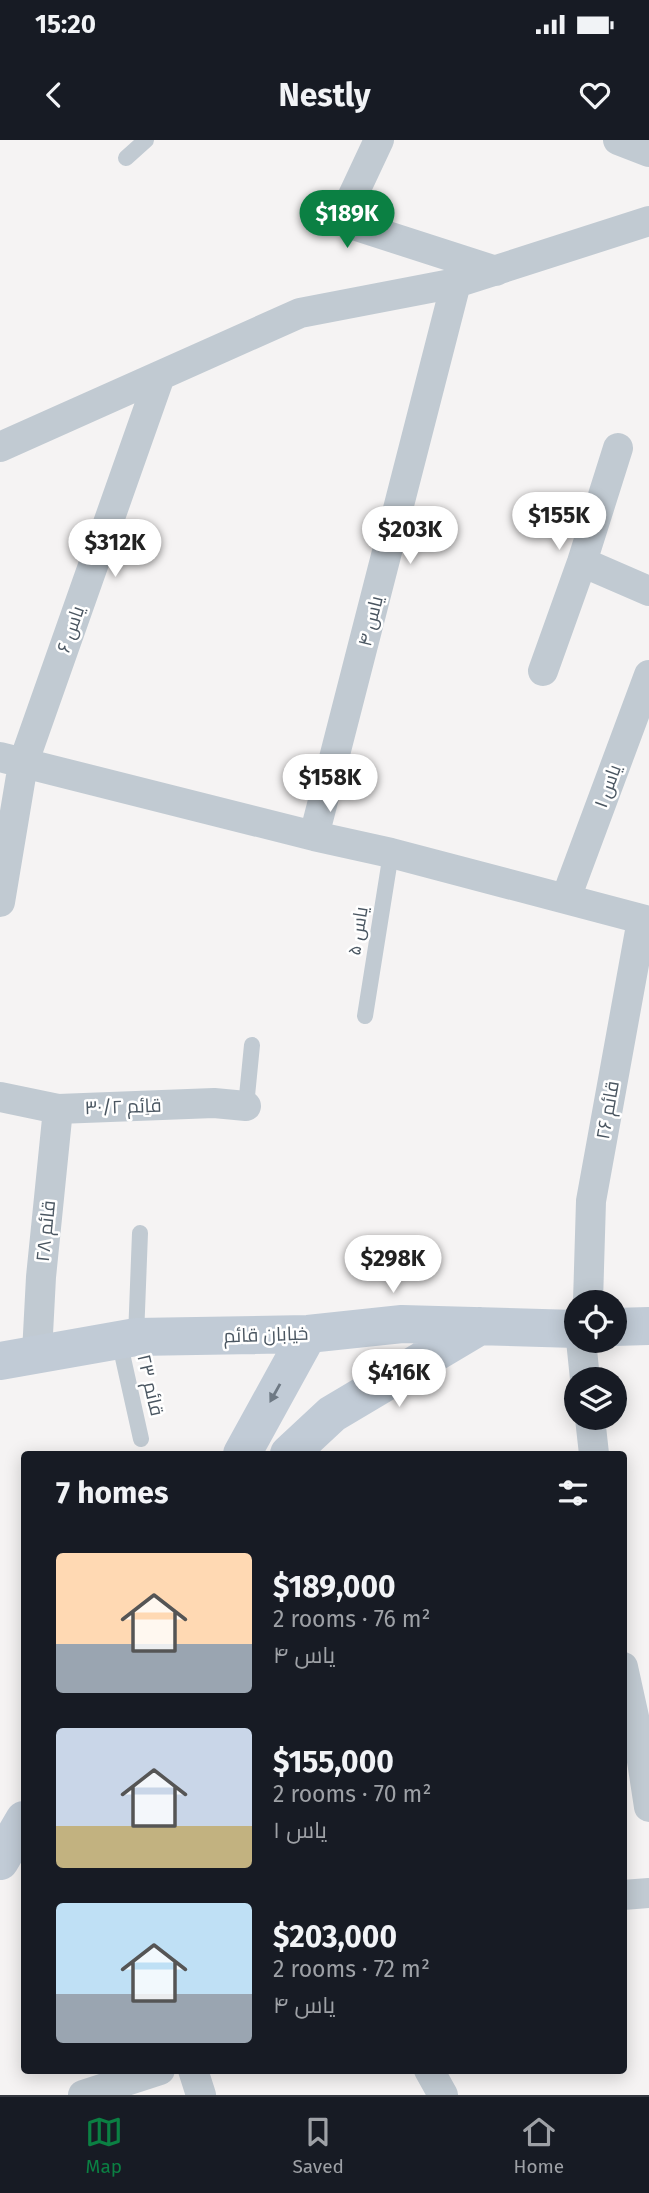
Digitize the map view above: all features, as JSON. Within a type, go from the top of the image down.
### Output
[{"type":"street","points":[[379,140],[341,221],[496,271]]},
{"type":"street","points":[[618,140],[649,152]]},
{"type":"street","points":[[0,447],[300,313],[456,283],[649,221]]},
{"type":"street","name":"یاس ۴","points":[[314,836],[456,283]]},
{"type":"street","name":"یاس ۶","points":[[0,902],[11,761],[160,376]]},
{"type":"street","points":[[543,671],[582,562],[618,448]]},
{"type":"street","points":[[582,562],[649,591]]},
{"type":"street","name":"یاس ۱","points":[[566,898],[649,675]]},
{"type":"street","points":[[11,761],[391,853],[646,920]]},
{"type":"street","name":"قائم ۲۶","points":[[588,1290],[591,1201],[646,920]]},
{"type":"street","name":"قاِئم ۳۰/۲","points":[[0,1097],[58,1109],[214,1103],[246,1106]]},
{"type":"street","name":"قائم ۲۸","points":[[37,1353],[41,1277],[58,1109]]},
{"type":"street","name":"خیابان قائم","points":[[0,1361],[128,1339],[308,1334],[402,1324],[564,1329]]},
{"type":"street","points":[[292,1451],[332,1414],[481,1326]]},
{"type":"street","points":[[627,1327],[649,1326]]},
{"type":"street","points":[[244,1451],[308,1334]]},
{"type":"street","points":[[591,1430],[594,1451]]},
{"type":"street","points":[[627,1685],[649,1807]]},
{"type":"street","points":[[627,1895],[649,1893]]},
{"type":"street","points":[[83,2095],[148,2074]]},
{"type":"street","points":[[194,2074],[201,2095]]},
{"type":"street","points":[[431,2074],[443,2095]]},
{"type":"lane","points":[[125,158],[146,140]]},
{"type":"lane","name":"یاس ۵","points":[[365,1016],[391,853]]},
{"type":"lane","points":[[246,1106],[251,1045]]},
{"type":"lane","name":"قائم ۲۳","points":[[140,1233],[128,1339],[141,1439]]}]
